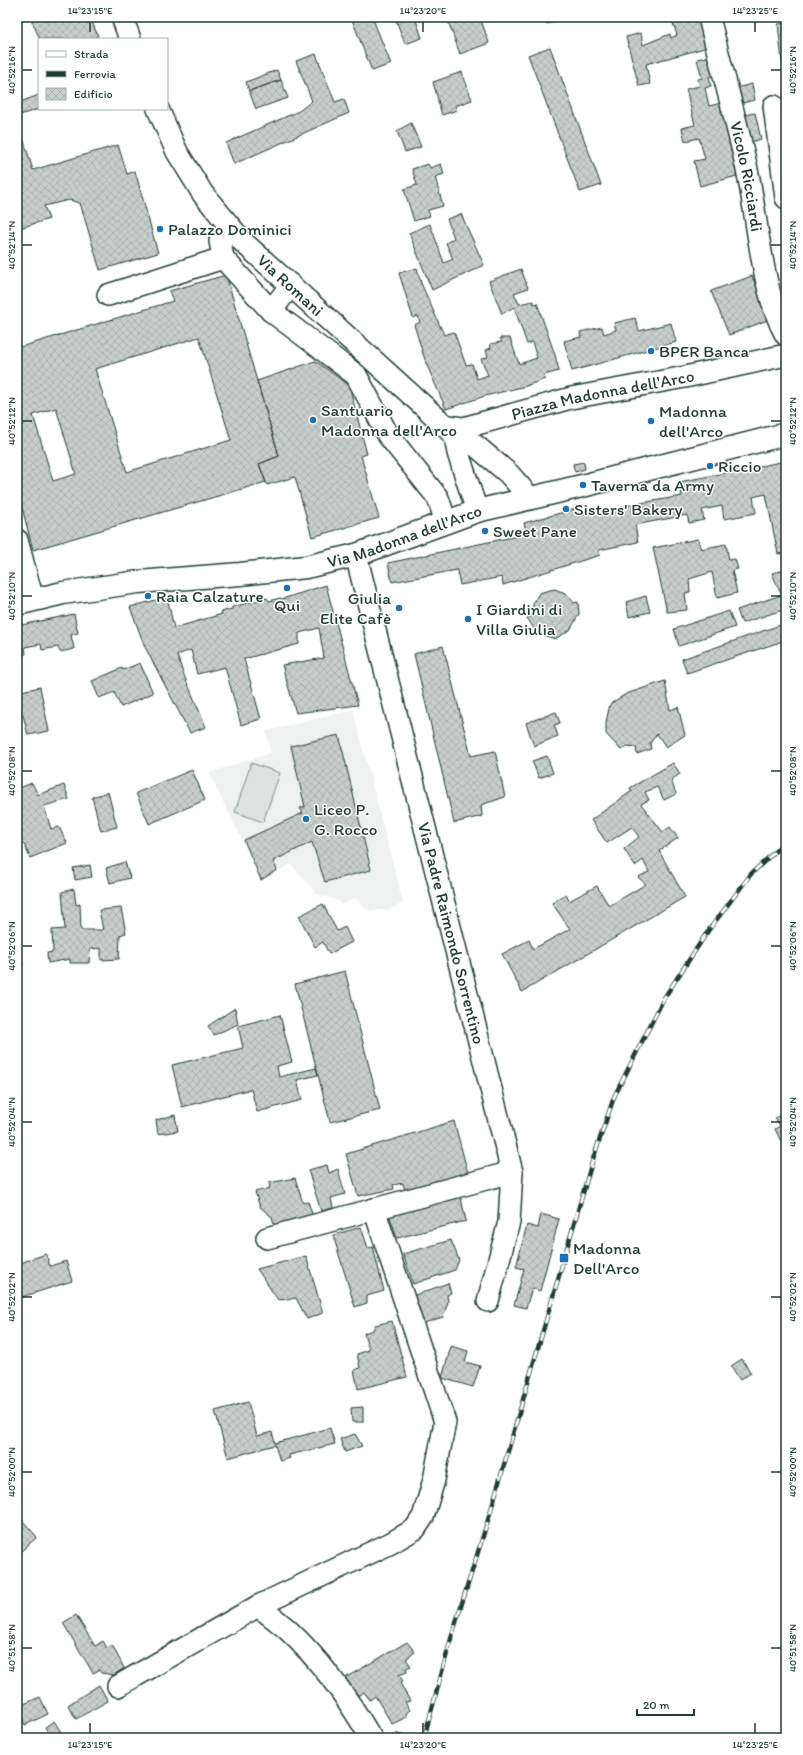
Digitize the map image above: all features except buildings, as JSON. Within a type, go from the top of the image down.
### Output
[{"type":"main road","name":"Via Madonna dell'Arco","points":[[25,602],[63,593],[138,582],[306,567],[356,555],[477,511],[786,434]]},
{"type":"street","points":[[122,17],[130,38]]},
{"type":"street","name":"Vicolo Ricciardi","points":[[709,17],[749,178],[767,280],[780,324],[786,335]]},
{"type":"street","points":[[774,106],[786,198]]},
{"type":"street","name":"Via Romani","points":[[158,110],[177,152],[203,194],[244,242],[450,431],[476,446],[509,474],[530,498]]},
{"type":"street","points":[[229,226],[220,241],[223,258],[271,311],[356,374],[388,435],[438,498],[446,522]]},
{"type":"street","points":[[108,295],[223,258]]},
{"type":"street","points":[[271,311],[291,285]]},
{"type":"street","name":"Piazza Madonna dell'Arco","points":[[450,431],[571,398],[685,377],[786,355]]},
{"type":"street","points":[[450,431],[477,511]]},
{"type":"street","points":[[17,540],[25,602]]},
{"type":"street","name":"Via Padre Raimondo Sorrentino","points":[[356,555],[512,1172],[509,1222],[488,1301]]},
{"type":"street","points":[[267,1238],[512,1172]]},
{"type":"street","points":[[118,1686],[258,1606],[415,1529],[423,1517],[434,1480],[445,1422],[374,1209]]},
{"type":"street","points":[[258,1606],[289,1631],[313,1656],[345,1697],[371,1738]]},
{"type":"shaded area","name":"Liceo P. G. Rocco","points":[[353,710],[403,903],[390,910],[367,910],[355,898],[341,905],[339,901],[317,894],[291,864],[262,880],[209,773],[271,753],[266,731]]},
{"type":"shaded area","points":[[251,763],[280,773],[263,822],[235,812]]},
{"type":"railway","points":[[424,1738],[452,1635],[488,1520],[592,1162],[614,1097],[664,998],[708,931],[751,874],[786,841]]},
{"type":"place","name":"Palazzo Dominici","points":[[160,229]]},
{"type":"place","name":"BPER Banca","points":[[651,351]]},
{"type":"place","name":"Santuario Madonna dell'Arco","points":[[313,420]]},
{"type":"place","name":"Madonna dell'Arco","points":[[651,421]]},
{"type":"place","name":"Riccio","points":[[710,466]]},
{"type":"place","name":"Taverna da Army","points":[[583,485]]},
{"type":"place","name":"Sisters' Bakery","points":[[566,509]]},
{"type":"place","name":"Sweet Pane","points":[[485,531]]},
{"type":"place","name":"Qui","points":[[287,588]]},
{"type":"place","name":"Raia Calzature","points":[[148,596]]},
{"type":"place","name":"Giulia Elite Cafè","points":[[399,608]]},
{"type":"place","name":"I Giardini di Villa Giulia","points":[[468,619]]},
{"type":"place","name":"Liceo P. G. Rocco","points":[[306,819]]},
{"type":"place","name":"Madonna Dell'Arco","points":[[564,1258]]}]
